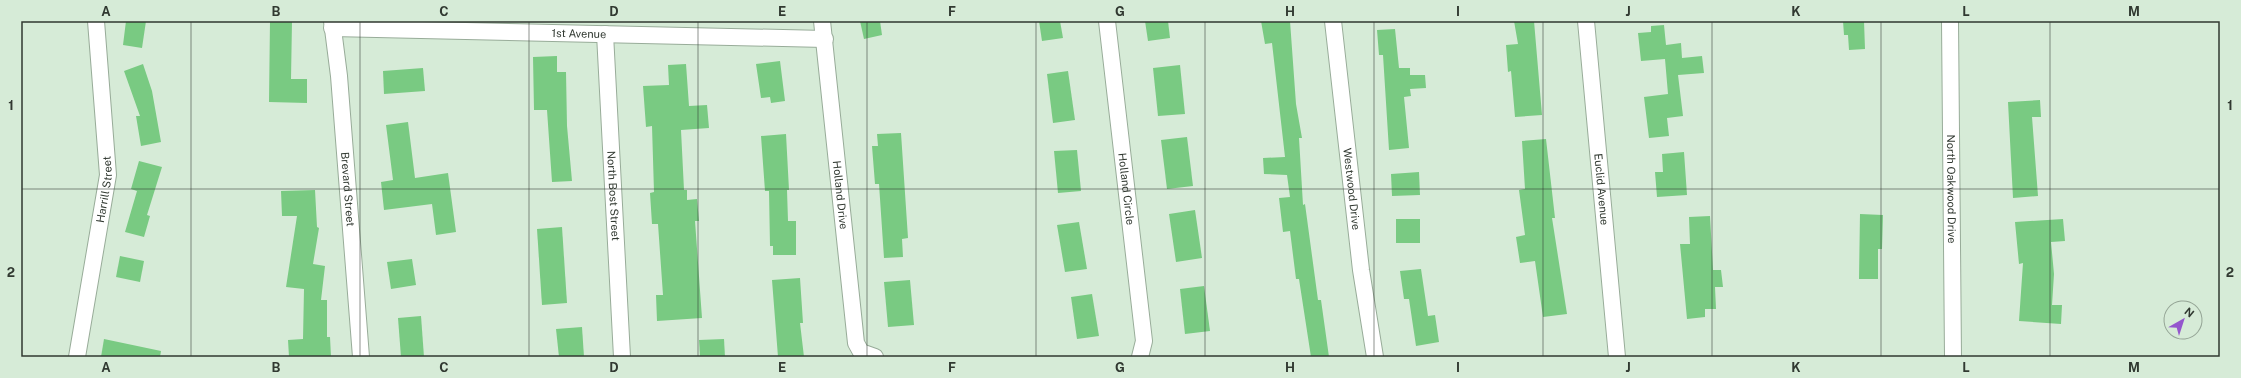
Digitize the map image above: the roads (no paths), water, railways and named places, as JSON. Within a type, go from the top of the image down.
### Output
[{"type":"street","name":"Harrill Street","points":[[77,357],[108,175],[96,21]]},
{"type":"street","name":"Holland Drive","points":[[822,21],[856,343],[861,352],[875,357]]},
{"type":"street","name":"Holland Circle","points":[[1107,21],[1144,340],[1140,357]]},
{"type":"street","name":"Westwood Drive","points":[[1333,21],[1361,270],[1375,357]]},
{"type":"street","name":"Euclid Avenue","points":[[1586,21],[1617,357]]},
{"type":"street","name":"North Oakwood Drive","points":[[1950,21],[1952,357]]},
{"type":"street","name":"1st Avenue","points":[[332,24],[605,34],[825,39]]},
{"type":"street","name":"Brevard Street","points":[[332,24],[340,84],[361,357]]},
{"type":"street","name":"North Bost Street","points":[[605,34],[622,357]]}]
